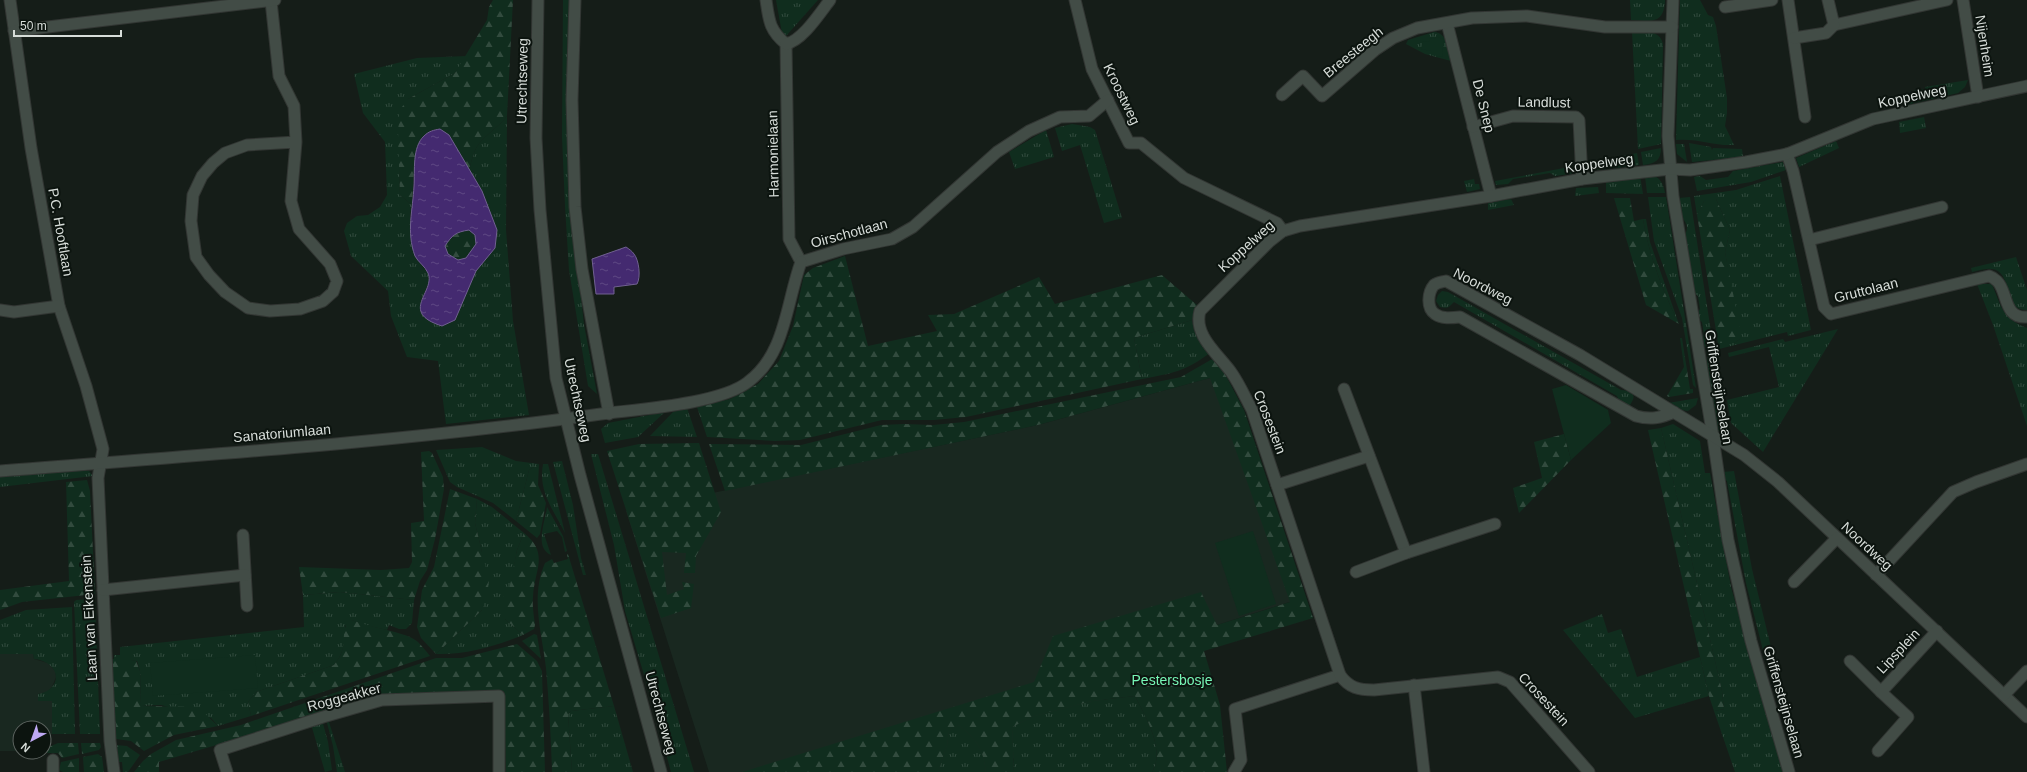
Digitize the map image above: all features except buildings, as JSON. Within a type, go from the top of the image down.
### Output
[{"type":"street","name":"P.C. Hooftlaan","points":[[10,0],[31,148],[59,306],[86,386],[103,449],[100,463]]},
{"type":"street","points":[[271,0],[279,76],[294,106],[296,142],[291,201],[299,229],[330,264],[337,281],[333,292],[323,301],[300,309],[270,311],[248,308],[225,292],[209,275],[196,257],[191,221],[193,195],[202,176],[212,163],[225,154],[247,146],[296,142]]},
{"type":"street","points":[[14,31],[275,0]]},
{"type":"street","name":"Utrechtseweg","points":[[538,0],[536,138],[540,210],[556,378],[661,772]]},
{"type":"street","name":"Utrechtseweg","points":[[575,0],[572,100],[575,207],[582,269],[608,414]]},
{"type":"street","points":[[766,0],[769,23],[776,36],[786,44],[793,43],[830,0]]},
{"type":"street","name":"Kroostweg","points":[[1075,0],[1092,69],[1129,143],[1140,143],[1184,178],[1277,223],[1283,231]]},
{"type":"street","name":"Griffensteijnselaan","points":[[1673,0],[1668,136],[1670,169],[1728,540],[1751,641],[1789,772]]},
{"type":"street","points":[[1725,7],[1772,0]]},
{"type":"street","points":[[1788,0],[1805,117]]},
{"type":"street","points":[[1828,0],[1834,25]]},
{"type":"street","points":[[1794,38],[1826,33],[1834,25],[1947,0]]},
{"type":"street","name":"Nijenheim","points":[[1963,0],[1978,97]]},
{"type":"street","name":"Breesteegh","points":[[1282,95],[1303,76],[1322,96],[1375,50],[1393,38],[1418,28],[1472,18],[1527,16],[1604,27],[1672,27]]},
{"type":"street","name":"De Snep","points":[[1447,23],[1491,196]]},
{"type":"street","name":"Harmonielaan","points":[[786,44],[789,239],[801,262]]},
{"type":"street","name":"Koppelweg","points":[[1200,311],[1269,242],[1283,231],[1300,226],[1491,196],[1582,179],[1670,169],[1705,168],[1787,154],[1874,120],[2027,86]]},
{"type":"street","name":"Oirschotlaan","points":[[566,420],[708,399],[730,393],[748,383],[762,370],[773,354],[783,330],[792,284],[801,262],[843,249],[892,239],[914,228],[997,152],[1029,131],[1060,117],[1090,116],[1108,100]]},
{"type":"street","name":"Landlust","points":[[1474,127],[1513,116],[1576,117],[1579,120],[1582,179]]},
{"type":"street","name":"Gruttolaan","points":[[1787,154],[1793,171],[1824,307],[1831,314],[1989,276],[1998,281],[2006,304],[2012,312],[2022,317],[2027,317]]},
{"type":"street","points":[[1809,240],[1942,207]]},
{"type":"street","name":"Noordweg","points":[[1674,412],[1664,417],[1648,419],[1636,416],[1460,317],[1446,318],[1435,315],[1428,300],[1433,286],[1446,281],[1580,355],[1674,412],[1713,437],[1744,455],[1778,482],[2027,717]]},
{"type":"street","points":[[0,310],[14,312],[59,306]]},
{"type":"street","name":"Crosestein","points":[[1200,311],[1197,320],[1202,335],[1232,372],[1252,410],[1340,675],[1347,684],[1359,690],[1374,690],[1498,677],[1510,682],[1589,772]]},
{"type":"street","points":[[1344,389],[1406,553]]},
{"type":"street","name":"Sanatoriumlaan","points":[[0,471],[468,432],[566,420]]},
{"type":"street","points":[[1278,485],[1369,456]]},
{"type":"street","name":"Laan van Eikenstein","points":[[100,463],[98,478],[103,590],[110,741],[114,772]]},
{"type":"street","points":[[1876,575],[1953,492],[1976,482],[2027,464]]},
{"type":"street","points":[[1356,572],[1406,553],[1495,524]]},
{"type":"street","points":[[243,535],[247,606]]},
{"type":"street","points":[[1794,582],[1837,538]]},
{"type":"street","points":[[103,590],[245,575]]},
{"type":"street","name":"Lipsplein","points":[[1881,692],[1937,631]]},
{"type":"street","name":"Lipsplein","points":[[1850,661],[1908,717],[1878,750]]},
{"type":"street","points":[[2004,695],[2027,671]]},
{"type":"street","points":[[1234,772],[1241,760],[1235,709],[1340,675]]},
{"type":"street","points":[[1414,685],[1424,772]]},
{"type":"street","name":"Roggeakker","points":[[227,772],[220,750],[382,700],[499,696],[499,772]]},
{"type":"street","points":[[53,760],[53,772]]},
{"type":"shaded area","points":[[1224,372],[1299,599],[1217,625],[993,772],[709,772],[626,511],[1038,425],[1210,378]]},
{"type":"shaded area","points":[[0,654],[33,654],[34,659],[48,663],[55,671],[56,677],[52,687],[47,692],[38,694],[52,701],[52,720],[12,720],[12,751],[0,751]]},
{"type":"green space","points":[[493,0],[513,0],[507,116],[478,145],[473,154],[469,171],[449,135],[440,129],[431,130],[414,170],[412,205],[400,195],[398,139],[399,111],[408,99],[455,73],[487,20],[489,7]]},
{"type":"green space","points":[[563,0],[570,0],[578,269],[584,325],[597,394],[588,386],[569,270],[562,137]]},
{"type":"green space","points":[[776,0],[818,0],[786,36],[782,33]]},
{"type":"green space","points":[[1630,0],[1665,0],[1662,14],[1659,18],[1645,21],[1631,20]]},
{"type":"green space","points":[[1680,0],[1700,0],[1708,15],[1713,17],[1716,26],[1727,98],[1725,126],[1734,145],[1691,140],[1676,140]]},
{"type":"green space","points":[[1434,32],[1442,35],[1445,39],[1449,47],[1451,61],[1425,54],[1406,44],[1408,40]]},
{"type":"green space","points":[[1632,32],[1650,32],[1658,36],[1663,44],[1661,144],[1638,149]]},
{"type":"green space","points":[[1436,37],[1444,39],[1442,57],[1431,55],[1431,51],[1421,49],[1423,41],[1429,42],[1430,38],[1435,39]]},
{"type":"green space","points":[[467,56],[455,73],[408,99],[399,155],[400,195],[412,205],[410,216],[415,257],[428,273],[429,282],[421,301],[455,320],[476,271],[495,248],[482,191],[469,171],[471,161],[478,145],[507,116],[506,230],[513,321],[529,415],[446,424],[438,361],[407,357],[391,316],[388,291],[351,256],[344,231],[347,223],[357,216],[368,215],[380,207],[387,195],[385,142],[363,113],[354,74],[417,58]]},
{"type":"green space","points":[[1968,80],[1965,87],[1958,93],[1906,105],[1907,100],[1903,96],[1914,94],[1913,91],[1925,89],[1925,87]]},
{"type":"green space","points":[[1924,117],[1926,128],[1900,133],[1899,122]]},
{"type":"green space","points":[[1072,124],[1090,127],[1095,130],[1122,218],[1104,223],[1080,145],[1062,151],[1055,128]]},
{"type":"green space","points":[[1046,130],[1054,157],[1015,169],[1009,152]]},
{"type":"green space","points":[[1836,141],[1839,148],[1799,167],[1796,158]]},
{"type":"green space","points":[[1689,143],[1711,147],[1712,150],[1713,148],[1742,149],[1743,157],[1692,162]]},
{"type":"green space","points":[[1676,144],[1684,144],[1687,162],[1677,154]]},
{"type":"green space","points":[[1661,148],[1660,156],[1656,161],[1651,164],[1643,165],[1641,152]]},
{"type":"green space","points":[[1637,153],[1639,165],[1615,168],[1609,159]]},
{"type":"green space","points":[[1602,160],[1607,169],[1592,170],[1590,162]]},
{"type":"green space","points":[[1783,162],[1786,170],[1751,182],[1697,191],[1694,177],[1700,176],[1706,180],[1728,177],[1733,171]]},
{"type":"green space","points":[[1575,166],[1575,173],[1555,176],[1550,173],[1513,179],[1508,184],[1496,185],[1495,181]]},
{"type":"green space","points":[[1652,175],[1658,178],[1661,182],[1665,193],[1647,193],[1645,176]]},
{"type":"green space","points":[[1640,176],[1643,194],[1606,193],[1606,181]]},
{"type":"green space","points":[[1780,176],[1811,330],[1788,336],[1787,332],[1719,349],[1718,343],[1734,343],[1740,339],[1725,252],[1730,230],[1716,199],[1704,201],[1697,215],[1694,196],[1736,190]]},
{"type":"green space","points":[[1474,179],[1475,184],[1479,184],[1480,189],[1467,192],[1464,181]]},
{"type":"green space","points":[[1598,187],[1599,193],[1575,196],[1576,188]]},
{"type":"green space","points":[[1648,197],[1666,197],[1696,388],[1693,385],[1682,318],[1654,241]]},
{"type":"green space","points":[[1690,197],[1720,389],[1710,391],[1705,363],[1708,358],[1706,347],[1702,344],[1701,338],[1704,334],[1702,322],[1698,319],[1697,313],[1700,309],[1698,296],[1694,293],[1685,235],[1687,226],[1681,215],[1680,209],[1679,198]]},
{"type":"green space","points":[[1614,198],[1630,198],[1634,221],[1643,219],[1657,273],[1679,324],[1646,305]]},
{"type":"green space","points":[[1709,198],[1716,199],[1730,230],[1725,252],[1741,334],[1740,339],[1734,343],[1718,343],[1697,215],[1704,201]]},
{"type":"green space","points":[[1511,199],[1514,205],[1488,210],[1488,203]]},
{"type":"green space","points":[[1643,219],[1646,219],[1650,242],[1679,324],[1657,273]]},
{"type":"green space","points":[[469,230],[475,235],[477,244],[466,258],[458,260],[448,254],[445,246],[455,235]]},
{"type":"green space","points":[[845,256],[868,346],[937,331],[928,315],[954,314],[1039,277],[1055,304],[1162,275],[1197,305],[1192,320],[1134,338],[1142,379],[966,417],[934,420],[882,420],[800,440],[775,441],[707,437],[697,407],[730,399],[758,384],[779,361],[793,326],[804,275],[813,268]]},
{"type":"green space","points":[[2016,257],[2027,290],[2027,310],[2019,309],[2014,305],[2003,276],[1998,271],[1984,269],[1972,272],[1971,268]]},
{"type":"green space","points":[[1977,284],[1992,284],[2004,311],[2013,321],[2027,328],[2027,426],[1993,325]]},
{"type":"green space","points":[[1442,291],[1448,292],[1621,390],[1631,391],[1633,394],[1633,399],[1630,405],[1625,405],[1619,401],[1617,396],[1454,302],[1448,307],[1440,307],[1436,301],[1438,295]]},
{"type":"green space","points":[[1192,320],[1194,330],[1210,353],[1193,364],[1178,371],[1142,379],[1134,338]]},
{"type":"green space","points":[[1838,329],[1763,452],[1731,423],[1727,400],[1779,387],[1769,347],[1729,357],[1728,353],[1783,339],[1785,342]]},
{"type":"green space","points":[[1680,338],[1682,338],[1690,389],[1693,389],[1693,393],[1669,397],[1667,396],[1684,367]]},
{"type":"green space","name":"Pestersbosje","points":[[1214,358],[1224,372],[1244,410],[1313,618],[1204,651],[1220,705],[1227,772],[1152,772],[1156,763],[1157,754],[1155,744],[1148,723],[1135,696],[1092,701],[1034,716],[1012,727],[1014,772],[986,772],[983,757],[978,745],[975,740],[959,725],[949,731],[947,745],[938,772],[742,772],[1034,682],[1053,636],[1201,592],[1217,625],[1290,602],[1210,378],[1038,425],[725,491],[709,444],[801,445],[881,425],[933,425],[964,422],[1181,377]]},
{"type":"green space","points":[[1566,385],[1608,410],[1611,423],[1571,460],[1552,389]]},
{"type":"green space","points":[[1721,394],[1728,439],[1717,430],[1711,395]]},
{"type":"green space","points":[[1698,398],[1696,405],[1688,411],[1680,410],[1668,403]]},
{"type":"green space","points":[[687,408],[697,437],[650,436],[673,412]]},
{"type":"green space","points":[[665,412],[638,437],[605,443],[601,429],[608,423]]},
{"type":"green space","points":[[1673,424],[1700,441],[1705,473],[1710,473],[1731,587],[1783,772],[1735,772],[1714,711],[1724,709],[1722,691],[1661,428]]},
{"type":"green space","points":[[1661,428],[1722,691],[1724,709],[1714,711],[1709,696],[1648,430]]},
{"type":"green space","points":[[1564,434],[1571,460],[1519,513],[1513,488],[1542,478],[1534,442]]},
{"type":"green space","points":[[699,443],[721,512],[696,556],[695,573],[684,573],[686,553],[662,552],[667,595],[684,589],[682,582],[694,584],[691,608],[661,618],[607,451],[639,444]]},
{"type":"green space","points":[[482,447],[516,461],[539,464],[529,470],[516,521],[493,503],[457,487],[450,482],[436,450]]},
{"type":"green space","points":[[429,451],[432,453],[443,477],[444,489],[435,539],[427,570],[420,581],[414,600],[340,592],[303,595],[299,567],[381,570],[409,568],[412,562],[411,523],[424,521],[421,452]]},
{"type":"green space","points":[[591,454],[598,454],[694,772],[671,772],[625,611],[614,545]]},
{"type":"green space","points":[[562,461],[573,505],[581,558],[586,575],[583,575],[553,462]]},
{"type":"green space","points":[[539,464],[538,485],[546,503],[540,534],[537,538],[516,521],[529,470]]},
{"type":"green space","points":[[543,464],[548,464],[565,533],[551,508],[545,492],[542,474]]},
{"type":"green space","points":[[81,470],[89,471],[93,476],[0,487],[0,477]]},
{"type":"green space","points":[[1734,471],[1752,569],[1779,680],[1773,682],[1770,670],[1768,670],[1746,583],[1727,481],[1724,479],[1723,472]]},
{"type":"green space","points":[[87,480],[90,491],[95,594],[22,602],[0,610],[0,590],[69,581],[66,482]]},
{"type":"green space","points":[[450,489],[477,499],[475,523],[489,581],[487,595],[482,610],[436,654],[421,638],[417,627],[422,590],[434,567]]},
{"type":"green space","points":[[477,499],[492,507],[524,533],[517,550],[505,619],[523,635],[481,649],[459,653],[436,654],[482,610],[482,552],[475,523]]},
{"type":"green space","points":[[547,507],[563,536],[567,551],[565,552],[562,537],[557,531],[544,534],[551,555],[546,552],[543,547],[542,534]]},
{"type":"green space","points":[[1253,531],[1276,604],[1239,616],[1215,543]]},
{"type":"green space","points":[[524,533],[537,548],[539,563],[533,600],[535,625],[534,629],[523,635],[505,619],[499,602],[509,590],[517,550]]},
{"type":"green space","points":[[568,554],[614,706],[571,711],[568,714],[572,772],[552,772],[546,668],[538,615],[538,589],[545,563],[552,559],[554,563],[568,559]]},
{"type":"green space","points":[[340,592],[414,600],[412,623],[406,629],[399,629],[389,625],[387,630],[361,624],[352,620],[345,626],[343,647],[340,656],[334,665],[256,692],[248,702],[251,716],[218,726],[211,718],[161,705],[141,706],[140,671],[137,661],[114,659],[114,655],[120,655],[120,647],[304,627],[303,595]]},
{"type":"green space","points":[[90,599],[95,601],[100,734],[80,734],[74,602],[76,600]]},
{"type":"green space","points":[[72,607],[75,734],[52,734],[52,701],[38,701],[38,694],[52,687],[55,682],[56,676],[50,665],[43,661],[34,659],[33,654],[0,654],[0,620],[26,610]]},
{"type":"green space","points":[[1602,614],[1608,633],[1621,629],[1637,677],[1700,657],[1709,696],[1635,718],[1563,630]]},
{"type":"green space","points":[[352,620],[397,632],[413,638],[430,656],[251,716],[248,702],[256,692],[334,665],[342,652],[345,627],[348,621]]},
{"type":"green space","points":[[534,634],[537,635],[541,659],[522,641]]},
{"type":"green space","points":[[517,644],[537,661],[542,671],[545,772],[506,772],[504,691],[382,696],[159,762],[159,772],[134,772],[151,754],[176,740],[241,725],[436,658],[462,658]]},
{"type":"green space","points":[[255,655],[258,688],[153,696],[150,663]]},
{"type":"green space","points":[[120,658],[136,661],[140,671],[141,706],[198,707],[218,726],[174,735],[144,751],[131,741],[116,739],[112,659]]},
{"type":"green space","points":[[1135,696],[1148,723],[1155,744],[1157,754],[1156,763],[1152,772],[1014,772],[1012,727],[1034,716],[1092,701]]},
{"type":"green space","points":[[614,706],[633,772],[572,772],[568,714],[571,711]]},
{"type":"green space","points":[[326,719],[328,719],[345,772],[337,772],[333,746]]},
{"type":"green space","points":[[322,720],[328,742],[332,770],[325,772],[311,724]]},
{"type":"green space","points":[[959,725],[975,740],[978,745],[983,757],[986,772],[938,772],[947,745],[949,731]]},
{"type":"green space","points":[[58,743],[78,743],[79,754],[62,758],[58,753],[52,753],[52,746]]},
{"type":"green space","points":[[81,743],[100,743],[101,747],[99,750],[82,754]]},
{"type":"green space","points":[[116,745],[127,746],[140,755],[128,772],[123,772],[122,762],[118,762]]},
{"type":"green space","points":[[98,754],[102,757],[104,772],[84,772],[83,757]]},
{"type":"green space","points":[[79,758],[79,772],[63,772],[59,770],[61,762]]},
{"type":"water","points":[[440,129],[449,135],[482,191],[497,230],[495,248],[476,271],[455,320],[442,326],[429,320],[422,314],[420,308],[429,280],[427,271],[415,256],[412,247],[410,229],[415,160],[418,146],[426,134]],"holes":[[[469,230],[475,235],[476,244],[466,258],[458,260],[448,254],[445,246],[455,235]]]},
{"type":"water","points":[[626,247],[633,253],[637,260],[639,273],[637,284],[614,287],[614,294],[596,294],[592,259]]}]
